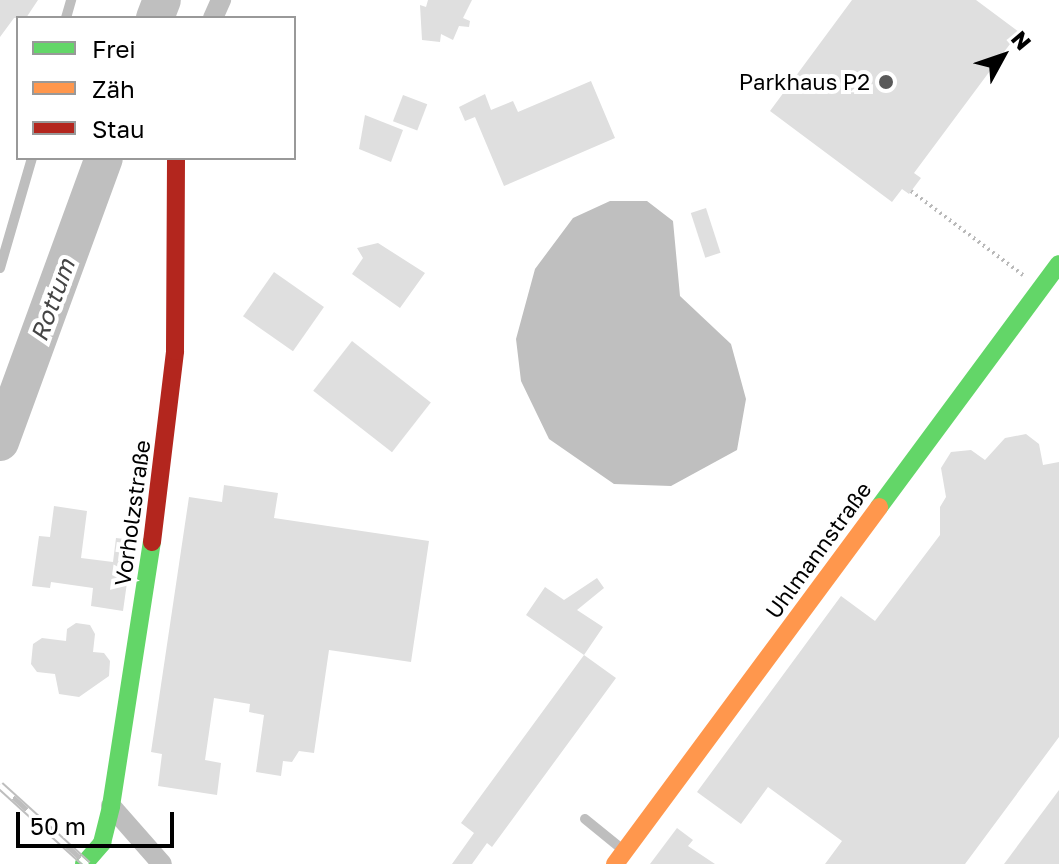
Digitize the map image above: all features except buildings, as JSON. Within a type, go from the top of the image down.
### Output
[{"type":"street","name":"Vorholzstraße","points":[[84,864],[102,843],[111,806],[165,454],[175,351],[176,160]]},
{"type":"street","name":"Uhlmannstraße","points":[[620,857],[1059,264]]},
{"type":"street","points":[[111,806],[162,864]]},
{"type":"lane","points":[[0,268],[31,160]]},
{"type":"lane","points":[[585,819],[620,857]]},
{"type":"path","points":[[911,191],[1041,288]]},
{"type":"shaded area","points":[[610,201],[647,201],[673,221],[680,296],[731,344],[746,399],[737,450],[671,486],[614,484],[549,439],[521,381],[516,339],[535,269],[573,218]]},
{"type":"waterway","name":"Rottum","points":[[156,16],[162,0]]},
{"type":"waterway","name":"Rottum","points":[[0,442],[103,160]]},
{"type":"railway","points":[[0,785],[87,864]]},
{"type":"traffic: fast","points":[[879,507],[1059,264]]},
{"type":"traffic: fast","points":[[84,864],[102,843],[111,806],[152,542]]},
{"type":"traffic: slow","points":[[615,864],[879,507]]},
{"type":"traffic: jam","points":[[152,542],[175,351],[176,160]]},
{"type":"place","name":"Parkhaus P2","points":[[886,82]]}]
